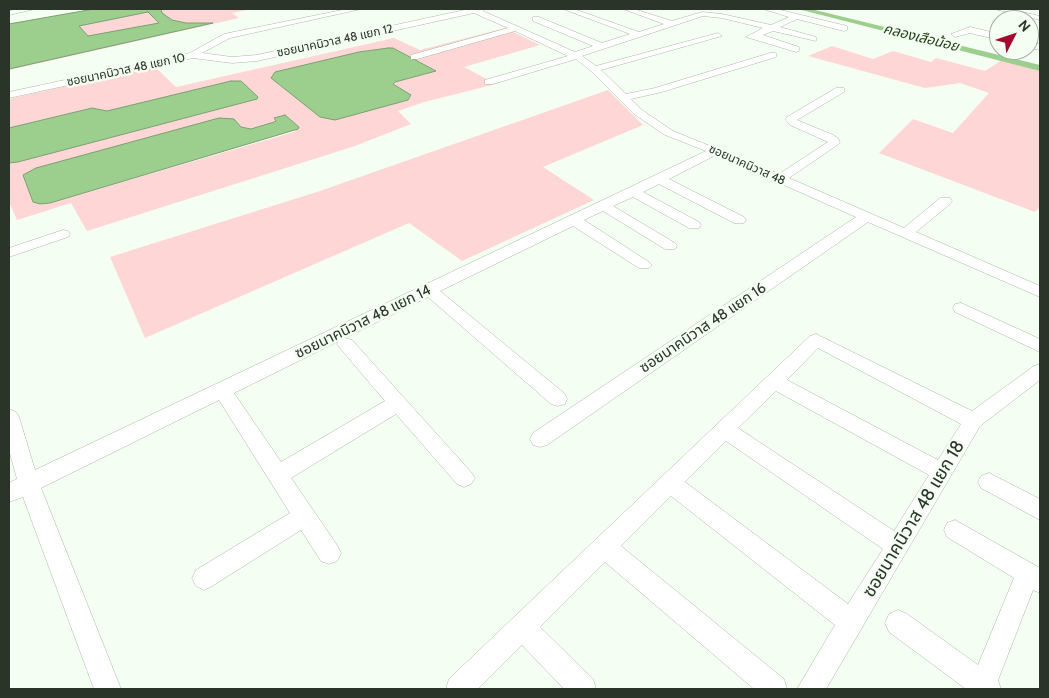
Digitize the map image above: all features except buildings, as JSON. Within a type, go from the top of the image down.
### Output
[{"type":"street","points":[[9,13],[32,9]]},
{"type":"street","name":"ซอยนาคนิวาส 48 แยก 10","points":[[9,95],[193,56],[215,41],[227,36],[357,9]]},
{"type":"street","name":"ซอยนาคนิวาส 48 แยก 12","points":[[193,56],[232,60],[257,58],[476,9]]},
{"type":"street","name":"ซอยนาคนิวาส 48","points":[[476,9],[576,56],[594,69],[638,112],[669,133],[716,151],[1040,292]]},
{"type":"street","points":[[567,9],[637,34]]},
{"type":"street","points":[[627,9],[670,23]]},
{"type":"street","points":[[686,9],[813,39]]},
{"type":"street","points":[[767,9],[844,28]]},
{"type":"street","points":[[998,9],[1040,18]]},
{"type":"street","points":[[489,82],[576,56],[670,23],[702,14]]},
{"type":"street","points":[[796,49],[752,36],[797,16]]},
{"type":"street","points":[[536,19],[601,46]]},
{"type":"street","points":[[978,32],[989,26]]},
{"type":"street","points":[[414,57],[514,28]]},
{"type":"street","points":[[955,34],[963,30],[989,35]]},
{"type":"street","points":[[594,69],[718,36]]},
{"type":"street","points":[[624,98],[658,90],[773,55]]},
{"type":"street","points":[[779,179],[834,143],[834,140],[829,137],[794,123],[791,119],[840,90]]},
{"type":"street","points":[[829,137],[841,130]]},
{"type":"street","name":"ซอยนาคนิวาส 48 แยก 14","points":[[19,488],[716,151]]},
{"type":"street","points":[[660,179],[739,220]]},
{"type":"street","points":[[634,192],[694,226]]},
{"type":"street","points":[[905,234],[945,201]]},
{"type":"street","points":[[603,206],[670,246]]},
{"type":"street","name":"ซอยนาคนิวาส 48 แยก 16","points":[[540,439],[866,217]]},
{"type":"street","points":[[574,220],[644,265]]},
{"type":"street","points":[[9,253],[63,234]]},
{"type":"street","points":[[429,290],[558,399]]},
{"type":"street","points":[[961,308],[1040,346]]},
{"type":"street","points":[[459,689],[816,340],[973,421]]},
{"type":"street","points":[[346,344],[464,478]]},
{"type":"street","name":"ซอยนาคนิวาส 48 แยก 18","points":[[811,689],[973,421],[1040,371]]},
{"type":"street","points":[[774,381],[942,472]]},
{"type":"street","points":[[222,390],[329,553]]},
{"type":"street","points":[[278,475],[398,403]]},
{"type":"street","points":[[9,417],[19,488],[107,689]]},
{"type":"street","points":[[725,430],[897,546]]},
{"type":"street","points":[[671,482],[851,622]]},
{"type":"street","points":[[989,482],[1040,510]]},
{"type":"street","points":[[204,578],[305,516]]},
{"type":"street","points":[[898,623],[984,688],[1034,577],[955,530]]},
{"type":"street","points":[[604,547],[774,689]]},
{"type":"street","points":[[522,627],[583,689]]},
{"type":"shaded area","points":[[94,9],[161,9],[162,13],[172,20],[186,23],[213,23],[9,69],[9,24]],"holes":[[[148,12],[159,23],[88,36],[79,26]]]},
{"type":"shaded area","points":[[95,9],[247,10],[232,13],[239,18],[9,70],[9,24]]},
{"type":"shaded area","points":[[505,28],[540,45],[464,67],[496,84],[424,102],[398,111],[411,124],[355,146],[87,231],[71,203],[17,220],[9,202],[9,163],[257,99],[107,111],[92,108],[9,128],[9,99],[154,66],[176,87],[394,38],[420,50]],"holes":[[[393,48],[436,71],[395,82],[393,84],[411,97],[403,102],[359,52]],[[285,115],[299,127],[294,132],[50,203],[40,204],[233,119],[241,127],[251,129],[274,122],[276,121],[274,118]]]},
{"type":"shaded area","points":[[832,46],[873,59],[893,51],[931,62],[936,58],[985,71],[1002,60],[1040,70],[1040,207],[1035,212],[879,153],[913,119],[953,133],[989,93],[960,83],[925,88],[808,56]]},
{"type":"shaded area","points":[[393,48],[436,71],[393,84],[411,95],[408,100],[335,120],[320,117],[271,78],[275,72],[359,52]]},
{"type":"shaded area","points":[[231,81],[241,81],[258,97],[257,99],[9,163],[9,128],[92,108],[107,111]]},
{"type":"shaded area","points":[[608,90],[643,125],[543,167],[594,200],[462,261],[409,223],[145,338],[110,257],[320,191]]},
{"type":"shaded area","points":[[285,115],[299,127],[298,129],[50,203],[40,204],[33,202],[23,175],[36,168],[219,118],[234,119],[241,127],[251,129],[274,122],[276,121],[274,118]]},
{"type":"waterway","name":"คลองเสือน้อย","points":[[802,9],[1040,68]]}]
